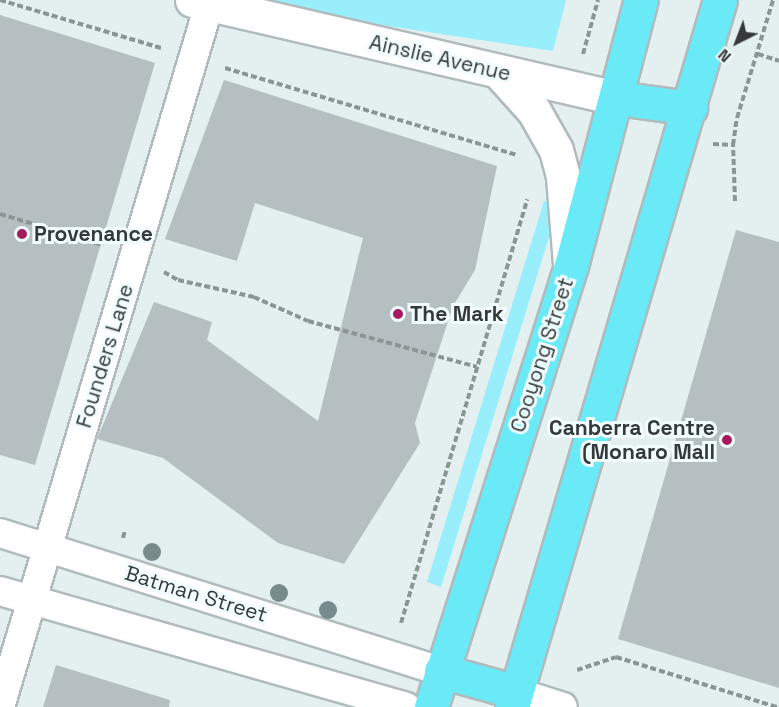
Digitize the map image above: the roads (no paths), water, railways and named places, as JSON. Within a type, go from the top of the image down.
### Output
[{"type":"main road","name":"Cooyong Street","points":[[431,707],[571,266],[641,0]]},
{"type":"main road","points":[[441,670],[514,700],[720,0]]},
{"type":"main road","name":"Ainslie Avenue","points":[[200,3],[617,98],[690,108]]},
{"type":"main road","points":[[498,71],[534,111],[556,150],[563,177],[571,266]]},
{"type":"street","name":"Founders Lane","points":[[0,707],[193,58],[200,3]]},
{"type":"street","name":"Batman Street","points":[[0,533],[441,670]]},
{"type":"street","points":[[0,591],[393,703]]},
{"type":"street","points":[[514,700],[562,707]]},
{"type":"place","name":"Provenance","points":[[22,234]]},
{"type":"place","name":"The Mark","points":[[398,314]]},
{"type":"place","name":"Canberra Centre (Monaro Mall","points":[[727,440]]}]
